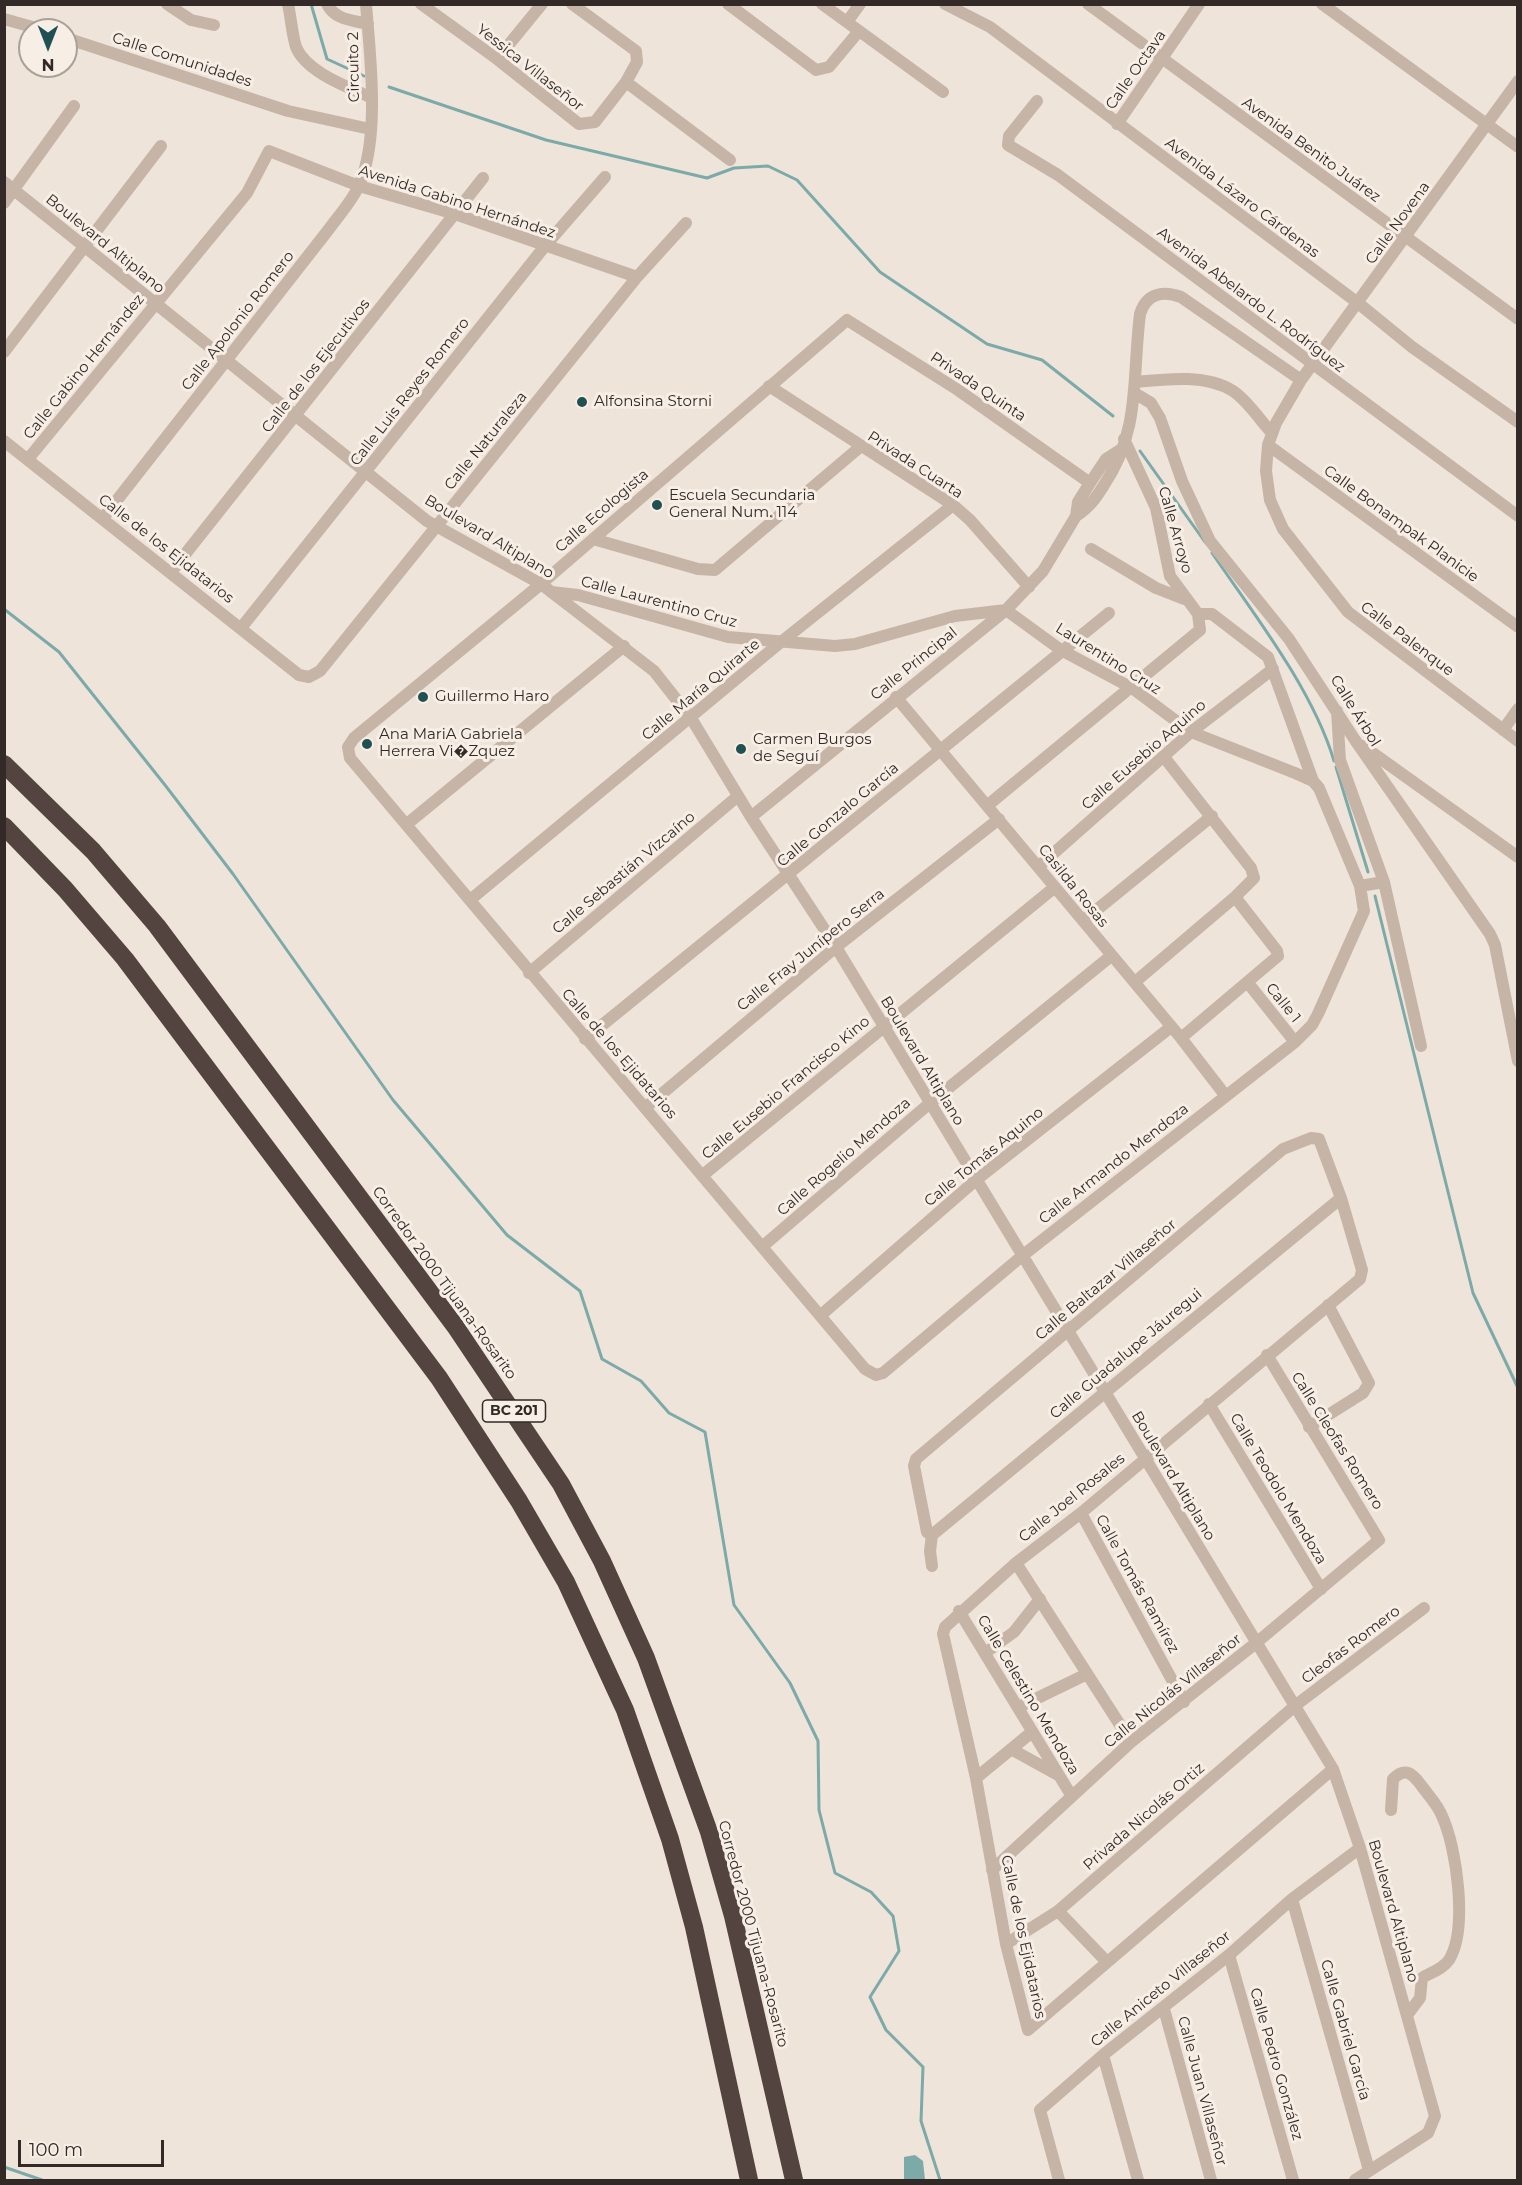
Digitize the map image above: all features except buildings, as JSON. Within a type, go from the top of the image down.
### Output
[{"type":"highway","name":"Corredor 2000 Tijuana-Rosarito","points":[[4,764],[93,851],[157,926],[455,1326],[561,1484],[602,1561],[646,1658],[705,1821],[736,1927],[794,2181]]},
{"type":"highway","name":"BC 201","points":[[4,826],[65,889],[126,959],[439,1378],[519,1501],[566,1582],[625,1710],[670,1839],[694,1927],[749,2181]]},
{"type":"street","points":[[167,4],[191,20],[214,25]]},
{"type":"street","points":[[288,4],[297,50],[332,81],[370,97]]},
{"type":"street","name":"Circuito 2","points":[[366,4],[372,62],[370,129]]},
{"type":"street","name":"Yessica Villaseñor","points":[[421,4],[497,59],[579,124],[595,122],[626,82]]},
{"type":"street","points":[[497,59],[542,4]]},
{"type":"street","points":[[572,4],[636,51],[637,62],[626,82],[730,160]]},
{"type":"street","points":[[728,4],[809,66],[822,70],[829,67],[859,31]]},
{"type":"street","points":[[822,4],[943,92]]},
{"type":"street","points":[[848,22],[860,4]]},
{"type":"street","name":"Avenida Lázaro Cárdenas","points":[[945,4],[955,11],[981,20],[1358,303],[1412,347],[1518,423]]},
{"type":"street","name":"Avenida Benito Juárez","points":[[1088,4],[1518,319]]},
{"type":"street","name":"Calle Octava","points":[[1117,124],[1199,4]]},
{"type":"street","points":[[1322,4],[1518,147]]},
{"type":"street","points":[[329,8],[339,17],[368,24]]},
{"type":"street","name":"Calle Comunidades","points":[[78,42],[288,111],[370,129]]},
{"type":"street","name":"Calle Novena","points":[[1301,380],[1518,81]]},
{"type":"street","name":"Avenida Abelardo L. Rodríguez","points":[[1037,101],[1008,136],[1008,145],[1058,175],[1518,516]]},
{"type":"street","points":[[4,203],[74,106]]},
{"type":"street","name":"Calle Apolonio Romero","points":[[103,518],[359,186],[366,165],[370,129]]},
{"type":"street","points":[[4,352],[161,146]]},
{"type":"street","name":"Avenida Gabino Hernández","points":[[270,151],[359,186],[455,214],[637,277]]},
{"type":"street","name":"Calle Gabino Hernández","points":[[28,459],[247,193],[270,151]]},
{"type":"street","name":"Calle Luis Reyes Romero","points":[[241,628],[545,246],[605,177]]},
{"type":"street","name":"Calle de los Ejecutivos","points":[[171,572],[483,178]]},
{"type":"street","name":"Boulevard Altiplano","points":[[4,182],[295,417],[436,527],[546,588],[624,646],[663,679],[691,718],[750,817],[836,947],[1333,1769],[1408,2014],[1435,2116],[1428,2133],[1355,2181]]},
{"type":"street","name":"Calle Naturaleza","points":[[309,677],[320,671],[637,277],[686,223]]},
{"type":"street","name":"Calle Principal","points":[[1076,516],[1089,507],[1118,463],[1136,388],[1138,329],[1143,304],[1160,293],[1170,292],[1192,303],[1301,380]]},
{"type":"street","name":"Calle Ecologista","points":[[348,747],[354,738],[546,588],[593,539],[847,320]]},
{"type":"street","name":"Privada Quinta","points":[[847,320],[958,390],[1090,483]]},
{"type":"street","points":[[1136,388],[1182,379],[1225,388],[1234,392],[1271,432]]},
{"type":"street","name":"Calle Palenque","points":[[1301,380],[1271,432],[1266,471],[1275,514],[1295,548],[1348,612],[1518,741]]},
{"type":"street","name":"Privada Cuarta","points":[[769,386],[953,506],[970,520],[1029,587]]},
{"type":"street","name":"Calle Árbol","points":[[1136,388],[1151,403],[1160,418],[1182,481],[1209,541],[1289,639],[1355,740],[1490,934],[1495,945],[1518,1061]]},
{"type":"street","name":"Calle de los Ejidatarios","points":[[4,441],[299,675],[309,677]]},
{"type":"street","name":"Calle Principal","points":[[750,817],[1006,610],[1029,587],[1043,571],[1076,516],[1078,502],[1090,483],[1106,459],[1122,445]]},
{"type":"street","name":"Calle Arroyo","points":[[1122,445],[1155,508],[1170,576],[1199,620]]},
{"type":"street","name":"Calle Bonampak Planicie","points":[[1268,445],[1518,627]]},
{"type":"street","points":[[593,539],[698,570],[715,570],[860,447]]},
{"type":"street","name":"Calle María Quirarte","points":[[470,900],[781,642],[953,506]]},
{"type":"street","points":[[1091,549],[1155,588],[1185,600]]},
{"type":"street","name":"Calle Laurentino Cruz","points":[[546,588],[728,637],[781,642],[845,645],[955,616],[1006,610]]},
{"type":"street","name":"Laurentino Cruz","points":[[1006,610],[1061,650],[1132,688],[1191,732],[1313,781]]},
{"type":"street","name":"Calle Gonzalo García","points":[[585,1039],[789,875],[1061,650],[1109,614]]},
{"type":"street","name":"Calle Armando Mendoza","points":[[876,1375],[889,1370],[1022,1256],[1295,1042],[1312,1025],[1364,911],[1360,886],[1313,781],[1268,657],[1212,614],[1199,620]]},
{"type":"street","points":[[988,805],[1198,634],[1199,620]]},
{"type":"street","points":[[407,824],[624,646]]},
{"type":"street","name":"Calle Eusebio Aquino","points":[[1038,867],[1191,732],[1273,669]]},
{"type":"street","name":"Casilda Rosas","points":[[896,697],[1135,982],[1225,1095]]},
{"type":"street","points":[[1503,730],[1518,709]]},
{"type":"street","points":[[1337,710],[1340,760],[1384,882],[1421,1046]]},
{"type":"street","points":[[1355,740],[1518,857]]},
{"type":"street","name":"Calle de los Ejidatarios","points":[[348,747],[350,758],[529,973],[763,1246],[865,1369],[876,1375]]},
{"type":"street","points":[[1135,982],[1236,897],[1251,883],[1254,873],[1164,756]]},
{"type":"street","name":"Calle Sebastián Vizcaíno","points":[[529,973],[738,796]]},
{"type":"street","points":[[1083,921],[1212,816]]},
{"type":"street","name":"Calle Fray Junípero Serra","points":[[645,1108],[836,947],[999,819]]},
{"type":"street","points":[[1360,886],[1384,882]]},
{"type":"street","name":"Calle Eusebio Francisco Kino","points":[[703,1176],[883,1026],[1055,888]]},
{"type":"street","points":[[1181,1038],[1274,961],[1278,954],[1236,897]]},
{"type":"street","name":"Calle Rogelio Mendoza","points":[[763,1246],[930,1103],[1111,956]]},
{"type":"street","name":"Calle 1","points":[[1248,983],[1295,1042]]},
{"type":"street","name":"Calle Tomás Aquino","points":[[820,1315],[976,1180],[1172,1027]]},
{"type":"street","name":"Calle Baltazar Villaseñor","points":[[932,1535],[927,1532],[914,1462],[1283,1149],[1311,1138],[1319,1139],[1341,1198]]},
{"type":"street","name":"Calle Joel Rosales","points":[[943,1634],[947,1622],[959,1611],[1081,1513],[1360,1279],[1362,1273],[1341,1198]]},
{"type":"street","name":"Calle Guadalupe Jáuregui","points":[[932,1535],[1341,1198]]},
{"type":"street","points":[[1309,1426],[1364,1393],[1369,1383],[1328,1305]]},
{"type":"street","name":"Calle Cleofas Romero","points":[[1267,1355],[1379,1538],[1378,1542]]},
{"type":"street","name":"Calle Teodolo Mendoza","points":[[1209,1404],[1321,1588]]},
{"type":"street","name":"Calle Tomás Ramírez","points":[[1081,1513],[1184,1702]]},
{"type":"street","points":[[932,1535],[930,1551],[932,1566]]},
{"type":"street","name":"Calle Nicolás Villaseñor","points":[[992,1870],[1131,1742],[1184,1702],[1378,1542]]},
{"type":"street","points":[[1016,1563],[1131,1742]]},
{"type":"street","points":[[985,1653],[1014,1632],[1040,1599]]},
{"type":"street","name":"Cleofas Romero","points":[[1296,1705],[1424,1608]]},
{"type":"street","name":"Calle Celestino Mendoza","points":[[959,1611],[1071,1795]]},
{"type":"street","name":"Calle de los Ejidatarios","points":[[943,1634],[976,1778],[1006,1944],[1028,2030],[1333,1769]]},
{"type":"street","points":[[1018,1707],[1087,1674]]},
{"type":"street","name":"Privada Nicolás Ortiz","points":[[1006,1944],[1058,1911],[1296,1705]]},
{"type":"street","points":[[976,1778],[1032,1732]]},
{"type":"street","points":[[1011,1749],[1059,1776]]},
{"type":"street","points":[[1391,1810],[1393,1779],[1399,1772],[1406,1771],[1413,1775],[1441,1812],[1448,1831],[1456,1879],[1457,1942],[1445,1965],[1422,1978],[1420,1998],[1408,2014]]},
{"type":"street","name":"Calle Aniceto Villaseñor","points":[[1059,2181],[1040,2110],[1103,2055],[1164,2009],[1229,1955],[1292,1899],[1359,1848]]},
{"type":"street","name":"Calle Gabriel García","points":[[1292,1899],[1369,2170]]},
{"type":"street","points":[[1058,1911],[1106,1961]]},
{"type":"street","name":"Calle Pedro González","points":[[1229,1955],[1293,2181]]},
{"type":"street","name":"Calle Juan Villaseñor","points":[[1164,2009],[1211,2181]]},
{"type":"street","points":[[1103,2055],[1138,2181]]},
{"type":"water","points":[[915,2155],[923,2161],[925,2180],[904,2180],[904,2157]]},
{"type":"waterway","points":[[311,4],[327,59],[364,76]]},
{"type":"waterway","points":[[389,87],[546,140],[707,178],[734,168],[768,166],[797,180],[880,272],[987,344],[1042,360],[1113,416]]},
{"type":"waterway","points":[[1140,451],[1205,542]]},
{"type":"waterway","points":[[1212,553],[1264,627],[1297,680],[1312,707],[1334,761]]},
{"type":"waterway","points":[[4,609],[59,652],[233,874],[393,1100],[507,1235],[580,1291],[602,1359],[641,1381],[669,1413],[705,1432],[734,1605],[790,1683],[818,1741],[819,1810],[835,1873],[871,1892],[893,1916],[899,1951],[870,1997],[886,2030],[923,2067],[921,2121],[940,2180]]},
{"type":"waterway","points":[[1336,767],[1368,872]]},
{"type":"waterway","points":[[1375,896],[1473,1293],[1518,1388]]},
{"type":"waterway","points":[[4,2167],[42,2180]]},
{"type":"place","name":"Alfonsina Storni","points":[[582,402]]},
{"type":"place","name":"Escuela Secundaria General Num. 114","points":[[657,505]]},
{"type":"place","name":"Guillermo Haro","points":[[423,697]]},
{"type":"place","name":"Ana MariA Gabriela Herrera Vi�Zquez","points":[[367,744]]},
{"type":"place","name":"Carmen Burgos de Seguí","points":[[741,749]]}]
